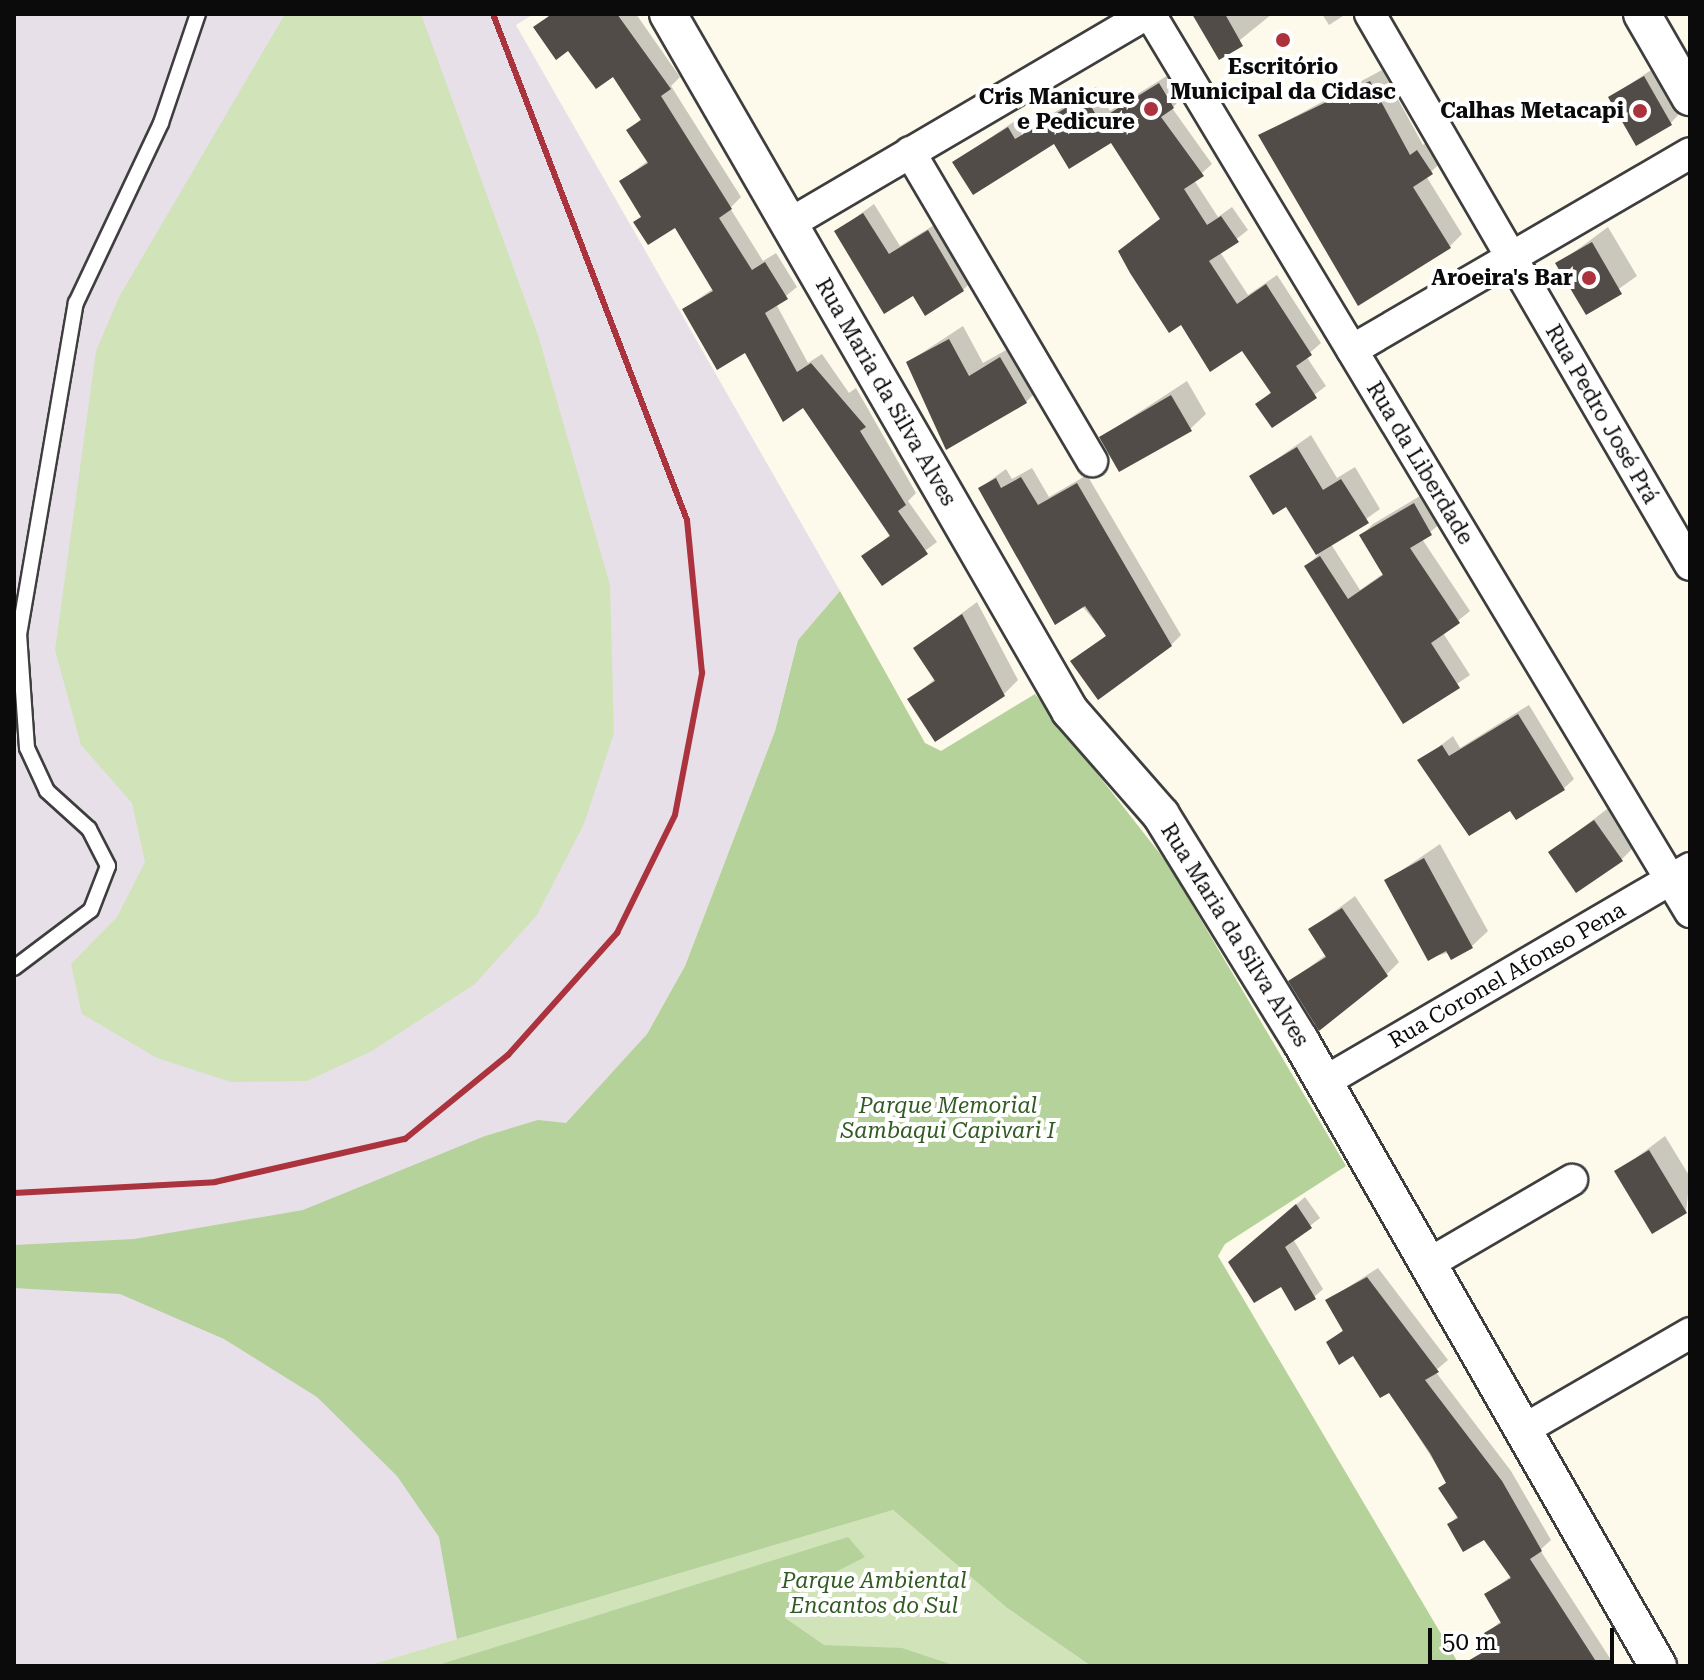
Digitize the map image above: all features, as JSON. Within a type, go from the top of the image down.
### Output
[{"type":"street","name":"Rua Maria da Silva Alves","points":[[668,14],[1070,711],[1161,815],[1324,1082],[1658,1666]]},
{"type":"street","points":[[789,224],[1148,14]]},
{"type":"street","name":"Rua da Liberdade","points":[[1148,14],[1352,350],[1680,874],[1690,912]]},
{"type":"street","name":"Rua Pedro José Prá","points":[[1370,14],[1690,565]]},
{"type":"street","points":[[1642,14],[1690,97]]},
{"type":"street","points":[[910,152],[1092,461]]},
{"type":"street","points":[[1352,350],[1690,153]]},
{"type":"street","name":"Rua Coronel Afonso Pena","points":[[1324,1082],[1680,874]]},
{"type":"street","points":[[1428,1264],[1572,1180]]},
{"type":"street","points":[[1523,1430],[1690,1333]]},
{"type":"lane","points":[[14,968],[91,910],[108,866],[89,829],[47,791],[27,748],[19,635],[76,303],[161,123],[198,14]]},
{"type":"shaded area","points":[[14,14],[534,14],[516,25],[840,591],[798,640],[775,731],[685,966],[647,1034],[566,1124],[893,1510],[366,1666],[14,1666]]},
{"type":"green space","points":[[285,14],[421,14],[538,335],[610,585],[614,733],[584,824],[537,915],[475,984],[372,1051],[307,1081],[231,1082],[157,1058],[82,1014],[71,964],[117,917],[145,862],[132,803],[81,745],[55,650],[96,351],[119,297]]},
{"type":"green space","name":"Parque Memorial Sambaqui Capivari I","points":[[840,591],[925,743],[941,751],[1035,694],[1168,864],[1346,1166],[1225,1244],[1218,1256],[1460,1666],[1091,1666],[1007,1608],[893,1510],[457,1639],[439,1537],[397,1476],[317,1397],[224,1339],[120,1294],[14,1288],[14,1245],[134,1239],[303,1210],[485,1136],[538,1120],[566,1123],[647,1034],[685,966],[775,731],[798,640]]},
{"type":"green space","name":"Parque Ambiental Encantos do Sul","points":[[893,1510],[1007,1608],[1091,1666],[366,1666]]},
{"type":"green space","points":[[848,1537],[865,1557],[802,1589],[785,1618],[824,1645],[902,1648],[956,1666],[435,1666]]},
{"type":"building","points":[[552,14],[617,14],[671,89],[661,96],[732,209],[719,218],[752,270],[765,262],[788,299],[765,313],[797,372],[811,363],[866,427],[860,431],[906,505],[898,511],[928,554],[882,586],[861,556],[890,536],[803,408],[783,422],[745,353],[717,370],[682,309],[713,291],[675,228],[648,245],[633,222],[641,217],[619,181],[648,163],[626,130],[641,120],[613,77],[596,89],[568,51],[556,60],[533,27]]},
{"type":"building","points":[[1192,14],[1225,14],[1243,46],[1219,60]]},
{"type":"building","name":"Calhas Metacapi","points":[[1644,76],[1672,125],[1636,146],[1608,97]]},
{"type":"building","points":[[1370,81],[1410,155],[1417,150],[1433,174],[1413,187],[1451,248],[1358,306],[1258,135]]},
{"type":"building","points":[[1159,83],[1174,108],[1161,117],[1204,176],[1184,189],[1207,225],[1221,216],[1239,242],[1209,261],[1237,304],[1266,284],[1312,355],[1296,366],[1317,398],[1272,428],[1255,404],[1271,393],[1242,351],[1210,372],[1181,325],[1169,333],[1130,273],[1118,251],[1160,219],[1111,143],[1069,169],[1054,144],[973,195],[952,162],[1008,127],[1015,139],[1085,96],[1099,120]]},
{"type":"building","points":[[863,213],[889,254],[928,230],[964,291],[925,316],[913,296],[884,314],[834,231]]},
{"type":"building","name":"Aroeira's Bar","points":[[1592,242],[1622,294],[1586,315],[1555,263]]},
{"type":"building","points":[[949,339],[969,376],[1000,357],[1027,403],[946,450],[906,362]]},
{"type":"building","points":[[1171,395],[1192,431],[1119,472],[1099,437]]},
{"type":"building","points":[[1297,447],[1323,490],[1341,479],[1369,523],[1316,555],[1286,507],[1273,515],[1249,476]]},
{"type":"building","points":[[1021,477],[1038,505],[1077,483],[1172,646],[1098,700],[1070,661],[1106,636],[1085,606],[1055,625],[978,488],[996,478],[1001,488]]},
{"type":"building","points":[[1414,503],[1432,535],[1410,548],[1460,623],[1431,643],[1460,688],[1403,724],[1304,566],[1320,556],[1348,599],[1383,575],[1359,535]]},
{"type":"building","points":[[962,614],[1005,696],[935,742],[907,699],[935,681],[913,648]]},
{"type":"building","points":[[1518,714],[1565,790],[1516,820],[1510,811],[1469,836],[1417,760],[1442,745],[1449,756]]},
{"type":"building","points":[[1594,820],[1623,861],[1576,893],[1548,852]]},
{"type":"building","points":[[1424,858],[1473,948],[1451,960],[1446,951],[1428,961],[1384,880]]},
{"type":"building","points":[[1342,908],[1388,976],[1319,1031],[1288,981],[1326,957],[1308,929]]},
{"type":"building","points":[[1649,1150],[1687,1213],[1652,1234],[1614,1171]]},
{"type":"building","points":[[1296,1204],[1312,1228],[1285,1247],[1316,1299],[1295,1311],[1281,1287],[1254,1303],[1228,1262]]},
{"type":"building","points":[[1367,1277],[1439,1372],[1425,1380],[1502,1481],[1542,1551],[1530,1559],[1599,1666],[1459,1666],[1492,1647],[1484,1633],[1501,1623],[1484,1594],[1511,1578],[1484,1540],[1463,1552],[1447,1524],[1458,1518],[1438,1488],[1446,1483],[1430,1453],[1389,1393],[1380,1398],[1353,1356],[1339,1365],[1326,1342],[1343,1331],[1325,1300]]},
{"type":"railway","points":[[14,1193],[215,1182],[405,1139],[508,1055],[617,933],[675,815],[702,673],[687,520],[493,14]]},
{"type":"place","name":"Escritório Municipal da Cidasc","points":[[1283,40]]},
{"type":"place","name":"Cris Manicure e Pedicure","points":[[1151,109]]},
{"type":"place","name":"Calhas Metacapi","points":[[1640,111]]},
{"type":"place","name":"Aroeira's Bar","points":[[1589,278]]}]
